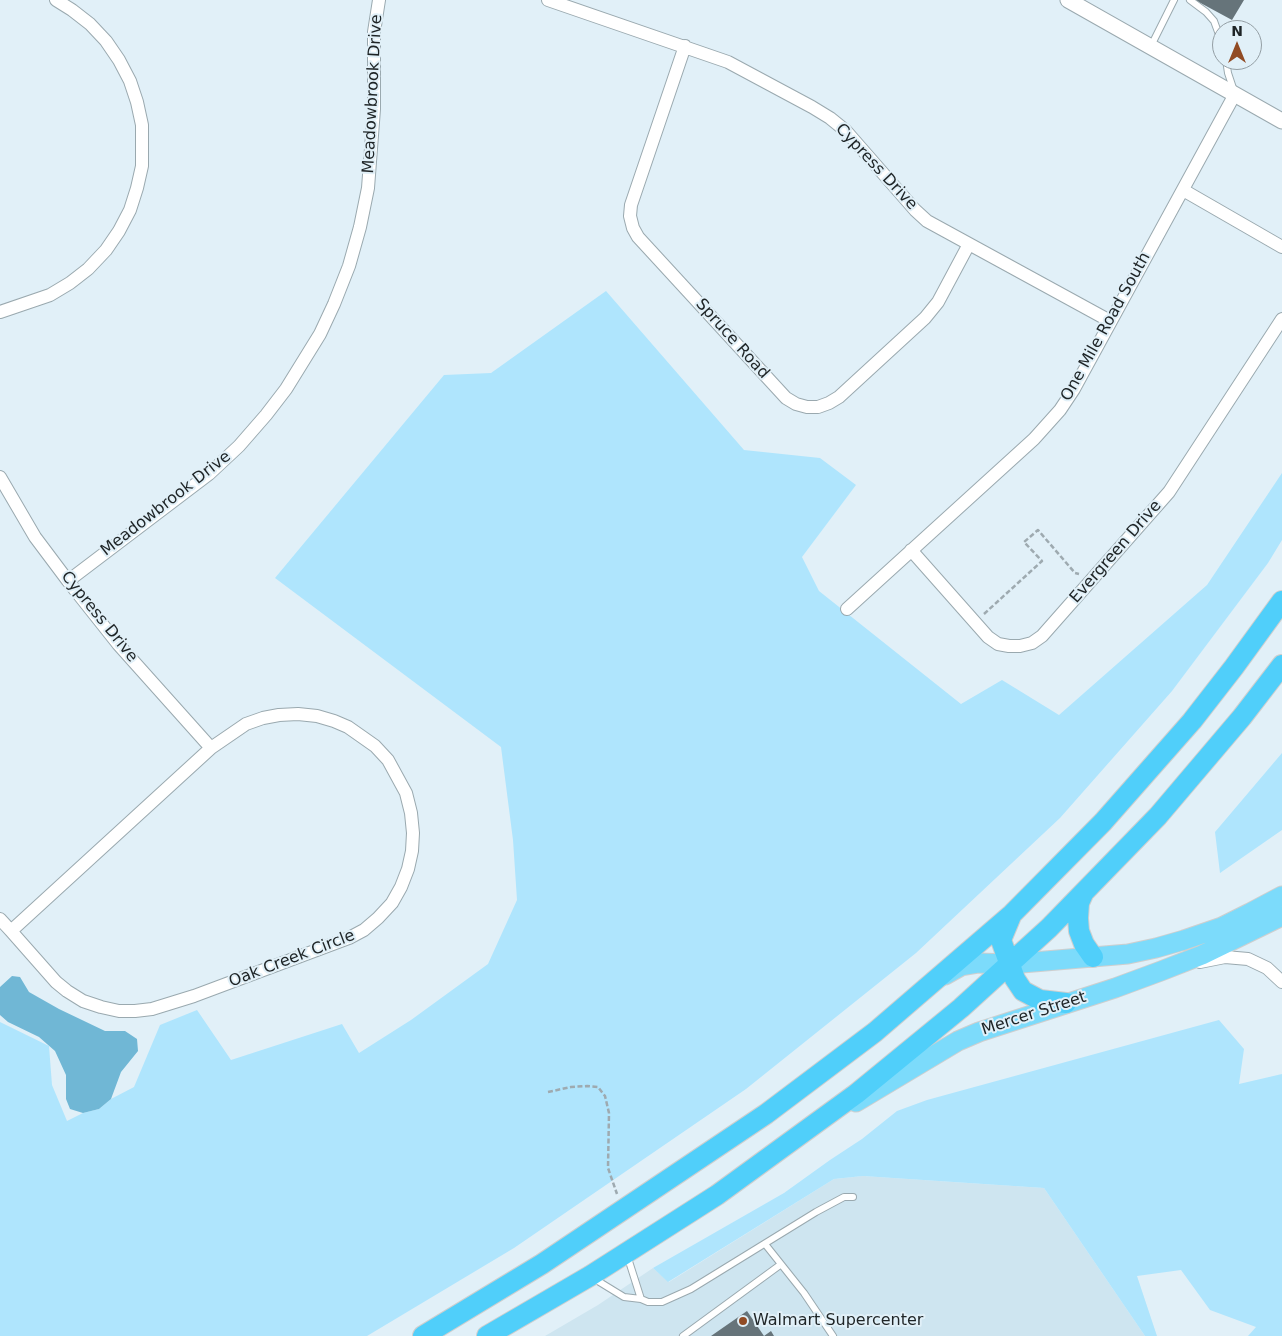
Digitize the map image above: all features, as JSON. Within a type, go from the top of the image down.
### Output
[{"type":"highway","points":[[423,1336],[542,1264],[766,1114],[875,1032],[936,980],[1012,914],[1103,822],[1148,772],[1228,675],[1282,601]]},
{"type":"highway","points":[[487,1336],[626,1254],[717,1195],[856,1094],[961,1008],[1010,964],[1082,894],[1158,816],[1201,768],[1282,665]]},
{"type":"highway","points":[[1082,894],[1079,904],[1079,931],[1084,944],[1093,957]]},
{"type":"highway","points":[[1012,914],[1001,940],[1014,979],[1023,991],[1040,1000],[1066,1003]]},
{"type":"main road","points":[[936,980],[961,966],[979,963],[1010,964],[1128,954],[1184,940],[1250,913],[1282,896]]},
{"type":"main road","name":"Mercer Street","points":[[798,1137],[958,1041],[979,1032],[1161,971],[1202,955],[1282,916]]},
{"type":"street","points":[[0,312],[50,295],[88,269],[106,250],[119,231],[132,203],[142,166],[142,125],[130,81],[106,41],[90,24],[56,0]]},
{"type":"street","name":"Meadowbrook Drive","points":[[68,581],[209,474],[239,446],[286,390],[320,334],[349,266],[368,188],[374,109],[374,32],[379,0]]},
{"type":"street","name":"Cypress Drive","points":[[548,0],[728,62],[830,118],[846,131],[914,210],[927,221],[1110,322]]},
{"type":"street","points":[[1068,0],[1282,121]]},
{"type":"street","name":"Spruce Road","points":[[684,46],[631,205],[630,216],[633,228],[638,236],[786,398],[806,407],[818,407],[838,397],[925,318],[938,302],[969,244]]},
{"type":"street","name":"One Mile Road South","points":[[846,609],[1044,429],[1060,410],[1074,389],[1235,94]]},
{"type":"street","points":[[1183,190],[1282,247]]},
{"type":"street","name":"Evergreen Drive","points":[[911,550],[988,637],[998,644],[1009,646],[1032,643],[1042,636],[1169,492],[1282,319]]},
{"type":"street","name":"Cypress Drive","points":[[0,477],[35,536],[68,581],[118,644],[211,748]]},
{"type":"street","name":"Oak Creek Circle","points":[[279,715],[317,716],[334,720],[360,734],[388,760],[406,793],[413,833],[412,851],[401,887],[392,903],[378,918],[364,930],[349,938],[194,996],[152,1009],[135,1011],[119,1011],[83,1001],[56,982],[11,931],[211,748],[246,724],[279,715]]},
{"type":"street","points":[[0,919],[11,931]]},
{"type":"street","points":[[1161,971],[1225,956],[1252,960],[1267,968],[1282,982]]},
{"type":"lane","points":[[1151,46],[1174,0]]},
{"type":"lane","points":[[1190,0],[1213,20]]},
{"type":"lane","points":[[1228,70],[1235,94]]},
{"type":"lane","points":[[590,1276],[624,1297],[641,1299],[648,1302],[662,1302],[684,1292],[816,1212],[844,1197],[853,1197]]},
{"type":"lane","points":[[765,1244],[834,1336]]},
{"type":"lane","points":[[626,1254],[641,1299]]},
{"type":"lane","points":[[683,1336],[780,1265]]},
{"type":"path","points":[[984,614],[1042,562],[1024,542],[1038,530],[1075,573],[1079,574]]},
{"type":"path","points":[[548,1092],[587,1086],[598,1088],[605,1096],[609,1113],[608,1168],[624,1209]]},
{"type":"shaded area","points":[[606,291],[744,450],[820,458],[856,485],[802,557],[819,591],[961,704],[1002,680],[1059,715],[1207,585],[1282,473],[1282,540],[1268,563],[1172,691],[1060,818],[916,953],[746,1089],[514,1248],[367,1336],[0,1336],[0,1022],[49,1046],[52,1085],[67,1121],[83,1113],[99,1109],[111,1099],[134,1087],[160,1025],[197,1010],[231,1060],[342,1024],[359,1053],[411,1020],[488,964],[517,900],[513,840],[501,747],[275,578],[444,375],[491,373]]},
{"type":"shaded area","points":[[1282,753],[1282,830],[1220,873],[1215,832]]},
{"type":"shaded area","points":[[12,976],[20,977],[29,992],[59,1009],[105,1031],[125,1031],[137,1039],[138,1051],[121,1072],[111,1099],[99,1109],[83,1113],[70,1109],[66,1099],[66,1075],[55,1051],[39,1037],[8,1022],[0,1015],[0,987]]},
{"type":"shaded area","points":[[1219,1020],[1244,1049],[1239,1084],[1282,1074],[1282,1336],[1248,1336],[1256,1327],[1210,1310],[1181,1270],[1137,1276],[1157,1336],[1145,1336],[1044,1188],[863,1176],[834,1179],[668,1282],[653,1268],[784,1193],[862,1139],[897,1111],[927,1100]]},
{"type":"shaded area","points":[[863,1176],[1044,1188],[1145,1336],[545,1336],[598,1305],[653,1268],[669,1282],[834,1179]]},
{"type":"building","points":[[1195,0],[1244,0],[1232,20]]},
{"type":"building","name":"Walmart Supercenter","points":[[747,1311],[764,1336],[711,1336]]},
{"type":"building","points":[[771,1331],[774,1336],[764,1336]]},
{"type":"place","name":"Walmart Supercenter","points":[[743,1321]]}]
